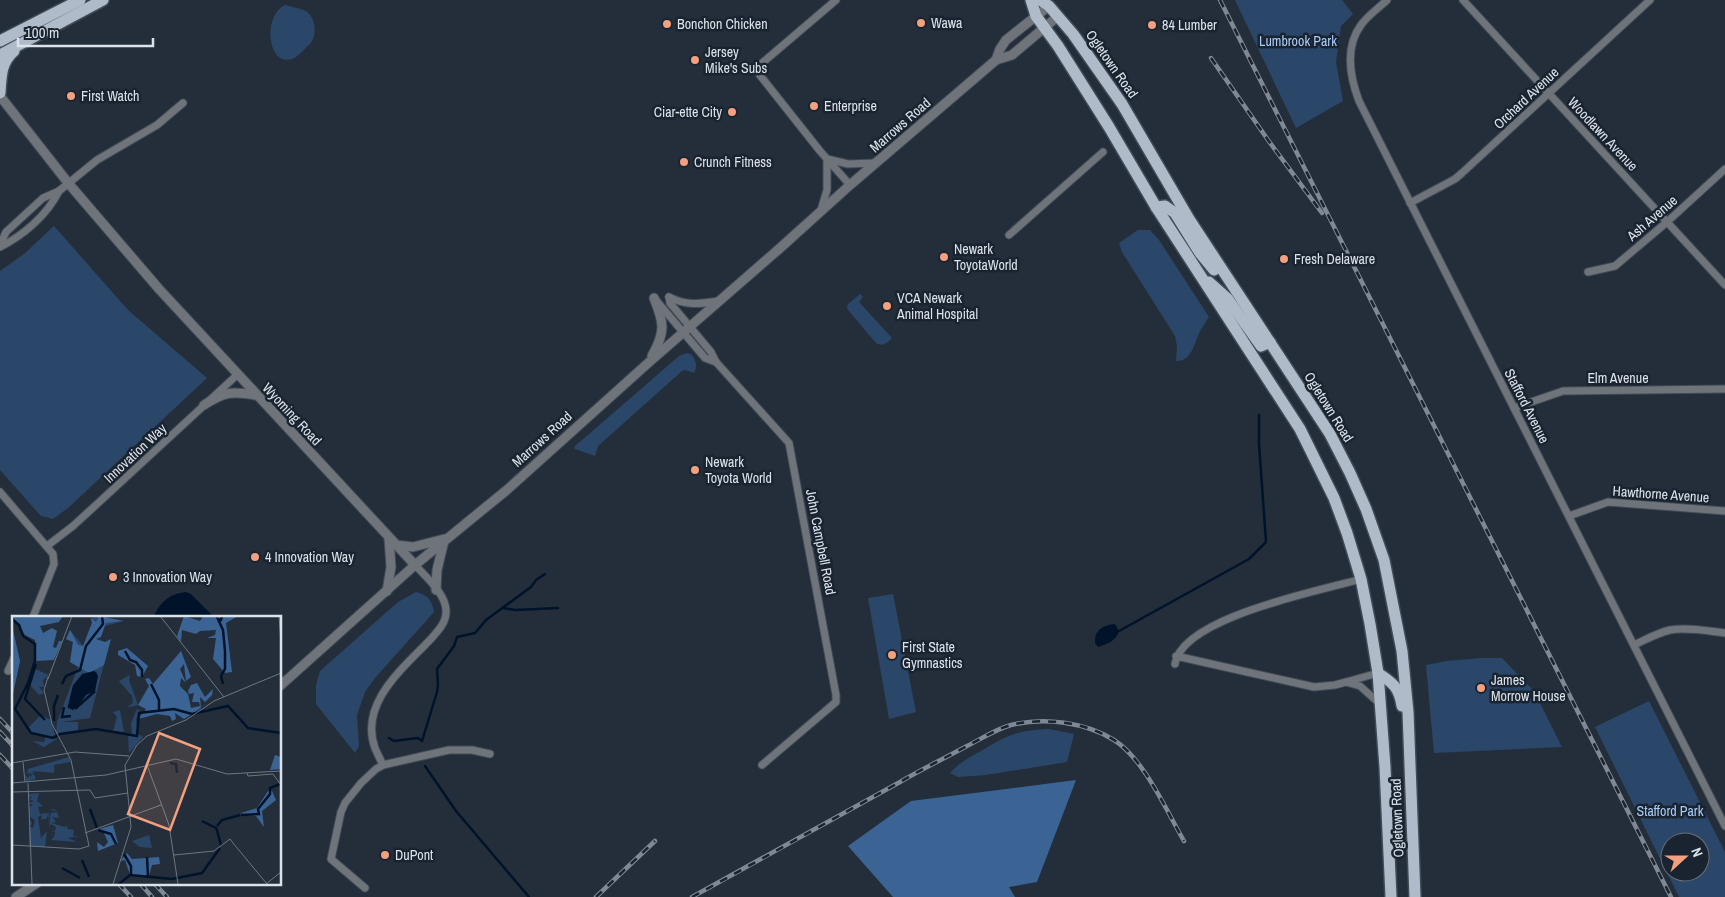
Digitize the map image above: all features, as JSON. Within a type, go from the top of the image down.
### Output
[{"type":"main road","points":[[0,41],[80,0]]},
{"type":"main road","points":[[0,55],[103,0]]},
{"type":"main road","name":"Ogletown Road","points":[[1031,0],[1036,16],[1058,46],[1156,207],[1300,429],[1334,498],[1348,533],[1361,579],[1378,673],[1391,897]]},
{"type":"main road","name":"Ogletown Road","points":[[1044,3],[1073,34],[1122,104],[1188,219],[1330,434],[1366,509],[1384,560],[1402,651],[1408,712],[1415,897]]},
{"type":"main road","points":[[0,35],[18,32]]},
{"type":"main road","points":[[0,92],[2,71],[7,56],[19,46]]},
{"type":"main road","points":[[1156,207],[1165,206],[1175,213],[1200,253],[1215,271],[1233,287]]},
{"type":"main road","points":[[1200,274],[1227,298],[1261,346],[1270,342]]},
{"type":"main road","points":[[1378,673],[1393,683],[1398,689],[1409,754]]},
{"type":"street","points":[[836,0],[755,68],[850,185]]},
{"type":"street","name":"Stafford Avenue","points":[[1387,0],[1361,25],[1355,36],[1350,57],[1351,76],[1362,107],[1725,826]]},
{"type":"street","name":"Woodlawn Avenue","points":[[1463,0],[1725,285]]},
{"type":"street","name":"Orchard Avenue","points":[[1410,203],[1462,173],[1650,0]]},
{"type":"street","name":"Marrows Road","points":[[996,60],[1006,40],[1036,16],[1044,3]]},
{"type":"street","name":"Marrows Road","points":[[281,685],[415,565],[508,488],[850,185],[996,60],[1012,55],[1058,17]]},
{"type":"street","name":"Wyoming Road","points":[[0,96],[69,184],[159,289],[255,395],[415,565],[436,590],[444,603],[446,612],[442,626],[390,682],[374,713],[372,736],[374,748],[383,765]]},
{"type":"street","points":[[0,246],[6,232],[43,198],[69,184],[97,160],[157,125],[182,103]]},
{"type":"street","points":[[1009,236],[1103,152]]},
{"type":"street","points":[[827,159],[848,164],[877,163]]},
{"type":"street","points":[[821,210],[828,190],[827,159]]},
{"type":"street","name":"Ash Avenue","points":[[1588,272],[1615,266],[1725,169]]},
{"type":"street","points":[[0,246],[14,240],[50,207],[59,191]]},
{"type":"street","points":[[687,329],[668,297],[688,305],[719,301]]},
{"type":"street","points":[[654,298],[687,329]]},
{"type":"street","points":[[647,364],[661,339],[663,323],[654,298]]},
{"type":"street","name":"John Campbell Road","points":[[687,329],[705,358],[716,362],[789,443],[836,695],[836,702],[831,707],[762,765]]},
{"type":"street","name":"Innovation Way","points":[[47,546],[73,526],[237,375]]},
{"type":"street","name":"Elm Avenue","points":[[1514,408],[1563,391],[1725,390]]},
{"type":"street","points":[[204,405],[221,394],[239,392],[255,395]]},
{"type":"street","points":[[0,492],[53,554],[54,564],[33,616]]},
{"type":"street","name":"Hawthorne Avenue","points":[[1569,516],[1608,502],[1725,511]]},
{"type":"street","points":[[387,590],[391,568],[392,542],[413,546],[445,539],[437,570],[436,590]]},
{"type":"street","points":[[1175,664],[1176,656],[1190,640],[1237,614],[1361,579]]},
{"type":"street","points":[[1634,645],[1670,630],[1681,629],[1725,633]]},
{"type":"street","points":[[1176,656],[1314,687],[1335,685],[1378,673]]},
{"type":"street","points":[[8,672],[12,663]]},
{"type":"street","points":[[1346,682],[1360,686],[1381,706]]},
{"type":"street","points":[[365,888],[331,859],[341,812],[345,803],[361,783],[383,765],[449,750],[472,750],[490,754]]},
{"type":"street","points":[[16,897],[36,884]]},
{"type":"green space","name":"Lumbrook Park","points":[[1235,0],[1342,0],[1353,14],[1341,26],[1336,62],[1343,101],[1296,128]]},
{"type":"green space","points":[[285,5],[304,10],[308,13],[313,21],[315,31],[310,44],[292,59],[284,59],[278,55],[273,48],[271,39],[273,19]]},
{"type":"green space","points":[[54,226],[128,310],[207,378],[68,508],[53,519],[41,516],[0,470],[0,271],[24,254]]},
{"type":"green space","points":[[1138,230],[1150,230],[1159,240],[1209,317],[1200,331],[1192,351],[1186,358],[1181,360],[1176,361],[1177,346],[1175,336],[1122,252],[1119,243]]},
{"type":"green space","points":[[860,294],[863,297],[859,302],[892,338],[885,344],[876,343],[848,310],[848,304]]},
{"type":"green space","points":[[687,353],[691,354],[695,361],[696,368],[694,373],[682,371],[598,446],[595,456],[575,449],[574,447],[679,356]]},
{"type":"green space","points":[[416,592],[429,599],[434,612],[375,678],[365,692],[357,715],[359,746],[355,753],[316,704],[316,685],[320,671],[398,602]]},
{"type":"green space","name":"First State Gymnastics","points":[[893,594],[916,712],[889,719],[868,598]]},
{"type":"green space","points":[[1481,658],[1502,658],[1534,691],[1562,747],[1434,753],[1426,665]]},
{"type":"green space","name":"Stafford Park","points":[[1649,701],[1725,852],[1725,897],[1679,897],[1672,882],[1710,882],[1710,832],[1660,832],[1660,859],[1595,727]]},
{"type":"green space","points":[[1049,729],[1074,734],[1067,762],[986,775],[958,777],[950,773],[967,759],[1004,738],[1019,732]]},
{"type":"shaded area","points":[[186,592],[191,594],[213,616],[154,616],[166,600]]},
{"type":"shaded area","points":[[1115,624],[1119,631],[1116,637],[1098,647],[1095,643],[1095,638],[1100,629]]},
{"type":"shaded area","points":[[1076,780],[1037,882],[1009,887],[1015,897],[893,897],[848,846],[911,801]]},
{"type":"waterway","points":[[1119,631],[1249,559],[1266,542],[1259,444],[1259,415]]},
{"type":"waterway","points":[[389,738],[394,741],[418,738],[422,741],[437,692],[437,669],[454,646],[457,637],[475,633],[486,620],[531,587],[536,580],[545,574]]},
{"type":"waterway","points":[[503,608],[515,610],[558,608]]},
{"type":"waterway","points":[[425,766],[456,811],[529,897]]},
{"type":"railway","points":[[1220,0],[1671,897]]},
{"type":"railway","points":[[1211,58],[1322,213]]},
{"type":"railway","points":[[0,719],[12,732]]},
{"type":"railway","points":[[692,897],[989,734],[1011,725],[1037,721],[1077,725],[1114,740],[1135,759],[1145,772],[1184,841]]},
{"type":"railway","points":[[0,732],[12,745]]},
{"type":"railway","points":[[0,755],[12,768]]},
{"type":"railway","points":[[596,897],[655,841]]},
{"type":"railway","points":[[119,884],[131,897]]},
{"type":"railway","points":[[141,884],[152,897]]},
{"type":"railway","points":[[155,884],[167,897]]},
{"type":"place","name":"Wawa","points":[[921,23]]},
{"type":"place","name":"Bonchon Chicken","points":[[667,24]]},
{"type":"place","name":"84 Lumber","points":[[1152,25]]},
{"type":"place","name":"Jersey Mike's Subs","points":[[695,60]]},
{"type":"place","name":"First Watch","points":[[71,96]]},
{"type":"place","name":"Enterprise","points":[[814,106]]},
{"type":"place","name":"Ciar-ette City","points":[[732,112]]},
{"type":"place","name":"Crunch Fitness","points":[[684,162]]},
{"type":"place","name":"Newark ToyotaWorld","points":[[944,257]]},
{"type":"place","name":"Fresh Delaware","points":[[1284,259]]},
{"type":"place","name":"VCA Newark Animal Hospital","points":[[887,306]]},
{"type":"place","name":"Newark Toyota World","points":[[695,470]]},
{"type":"place","name":"4 Innovation Way","points":[[255,557]]},
{"type":"place","name":"3 Innovation Way","points":[[113,577]]},
{"type":"place","name":"First State Gymnastics","points":[[892,655]]},
{"type":"place","name":"James Morrow House","points":[[1481,688]]},
{"type":"place","name":"DuPont","points":[[385,855]]}]
